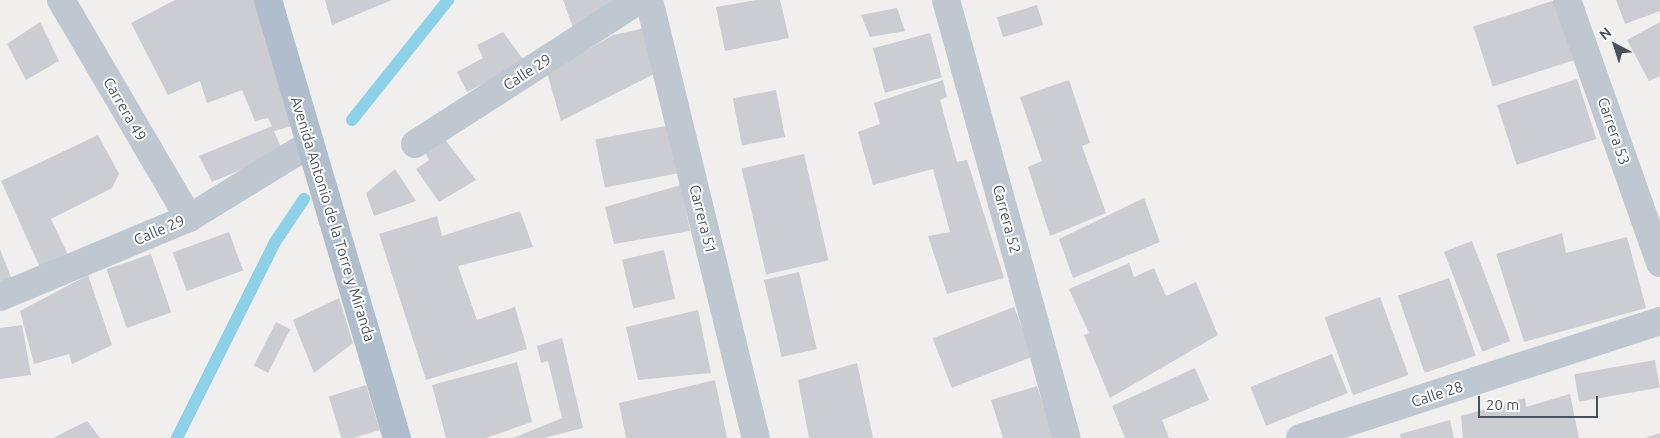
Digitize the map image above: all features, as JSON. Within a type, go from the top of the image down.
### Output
[{"type":"main road","name":"Avenida Antonio de la Torre y Miranda","points":[[268,0],[311,155],[346,256],[397,438]]},
{"type":"street","name":"Carrera 49","points":[[61,0],[189,218]]},
{"type":"street","name":"Calle 29","points":[[415,144],[639,0]]},
{"type":"street","name":"Carrera 51","points":[[649,0],[756,438]]},
{"type":"street","name":"Carrera 52","points":[[946,0],[1067,438]]},
{"type":"street","name":"Carrera 53","points":[[1568,0],[1660,263]]},
{"type":"street","name":"Calle 29","points":[[0,297],[189,218],[311,155]]},
{"type":"street","name":"Calle 28","points":[[1300,438],[1660,321]]},
{"type":"building","points":[[175,0],[256,0],[296,125],[274,131],[283,152],[212,182],[199,156],[272,126],[268,118],[255,121],[242,90],[207,103],[200,81],[168,95],[131,23]]},
{"type":"building","points":[[325,0],[392,0],[332,25]]},
{"type":"building","points":[[563,0],[635,0],[573,28]]},
{"type":"building","points":[[756,0],[780,0],[789,38],[725,51],[716,7]]},
{"type":"building","points":[[1555,0],[1574,60],[1493,86],[1473,27]]},
{"type":"building","points":[[1616,0],[1660,0],[1660,11],[1625,24]]},
{"type":"building","points":[[1037,5],[1043,25],[1003,37],[997,17]]},
{"type":"building","points":[[897,8],[905,31],[870,37],[861,15]]},
{"type":"building","points":[[40,22],[59,61],[26,80],[7,44]]},
{"type":"building","points":[[1660,22],[1660,76],[1649,81],[1627,40]]},
{"type":"building","points":[[645,28],[660,71],[561,121],[547,73],[613,35]]},
{"type":"building","points":[[503,32],[525,62],[467,92],[457,72],[483,58],[477,45]]},
{"type":"building","points":[[930,33],[942,77],[885,93],[873,48]]},
{"type":"building","points":[[1577,79],[1596,139],[1517,165],[1497,105]]},
{"type":"building","points":[[943,80],[947,97],[940,100],[957,162],[967,160],[1004,278],[947,294],[928,236],[950,232],[933,169],[873,185],[858,132],[880,124],[874,103]]},
{"type":"building","points":[[1069,80],[1090,143],[1082,146],[1106,213],[1050,236],[1028,167],[1042,161],[1020,97]]},
{"type":"building","points":[[776,90],[785,137],[742,146],[733,98]]},
{"type":"building","points":[[670,125],[679,173],[605,188],[595,140]]},
{"type":"building","points":[[98,135],[119,174],[112,188],[51,219],[70,259],[43,274],[1,181]]},
{"type":"building","points":[[444,138],[476,180],[439,202],[416,169],[429,160],[425,152]]},
{"type":"building","points":[[804,154],[829,260],[766,275],[742,168]]},
{"type":"building","points":[[395,169],[416,201],[374,216],[366,193]]},
{"type":"building","points":[[681,185],[690,231],[614,244],[605,207]]},
{"type":"building","points":[[1144,198],[1160,242],[1073,278],[1059,239]]},
{"type":"building","points":[[520,211],[533,247],[458,266],[477,320],[515,307],[527,349],[426,380],[379,234],[437,216],[442,236]]},
{"type":"building","points":[[229,232],[243,271],[187,291],[173,253]]},
{"type":"building","points":[[1562,233],[1566,253],[1627,237],[1646,308],[1524,342],[1496,254]]},
{"type":"building","points":[[1472,241],[1510,341],[1482,352],[1444,252]]},
{"type":"building","points":[[0,249],[12,280],[0,282]]},
{"type":"building","points":[[664,250],[675,299],[633,308],[622,260]]},
{"type":"building","points":[[151,254],[171,313],[127,328],[107,269]]},
{"type":"building","points":[[1129,263],[1134,277],[1154,268],[1166,296],[1196,282],[1218,335],[1110,398],[1084,335],[1089,333],[1069,289]]},
{"type":"building","points":[[799,272],[817,349],[782,357],[764,280]]},
{"type":"building","points":[[88,275],[112,345],[72,364],[69,354],[34,364],[20,311]]},
{"type":"building","points":[[1449,278],[1476,356],[1425,373],[1398,296]]},
{"type":"building","points":[[1380,297],[1408,375],[1353,395],[1325,317]]},
{"type":"building","points":[[339,298],[353,343],[314,373],[293,320]]},
{"type":"building","points":[[1014,307],[1033,356],[952,388],[933,338]]},
{"type":"building","points":[[698,310],[711,373],[638,380],[626,327]]},
{"type":"building","points":[[276,322],[290,329],[268,373],[254,366]]},
{"type":"building","points":[[22,325],[31,375],[0,379],[0,328]]},
{"type":"building","points":[[562,338],[583,428],[544,438],[513,438],[562,418],[548,361],[541,363],[537,346]]},
{"type":"building","points":[[1332,354],[1348,393],[1266,426],[1250,387]]},
{"type":"building","points":[[1655,360],[1660,388],[1579,402],[1574,374]]},
{"type":"building","points":[[517,362],[532,422],[486,438],[446,438],[432,385]]},
{"type":"building","points":[[857,363],[873,438],[809,438],[798,380]]},
{"type":"building","points":[[1195,368],[1209,400],[1162,420],[1169,438],[1125,438],[1112,406]]},
{"type":"building","points":[[715,380],[727,438],[626,438],[619,403]]},
{"type":"building","points":[[366,385],[380,430],[353,438],[341,438],[329,396]]},
{"type":"building","points":[[1037,386],[1054,438],[1003,438],[991,400]]},
{"type":"building","points":[[1570,394],[1579,438],[1463,438],[1461,416],[1525,398],[1526,407]]},
{"type":"building","points":[[1450,420],[1454,438],[1401,438],[1400,434]]},
{"type":"building","points":[[87,421],[100,438],[53,438]]},
{"type":"building","points":[[1660,433],[1660,438],[1645,438]]},
{"type":"waterway","points":[[352,120],[448,0]]},
{"type":"waterway","points":[[177,438],[275,242],[304,199]]}]
